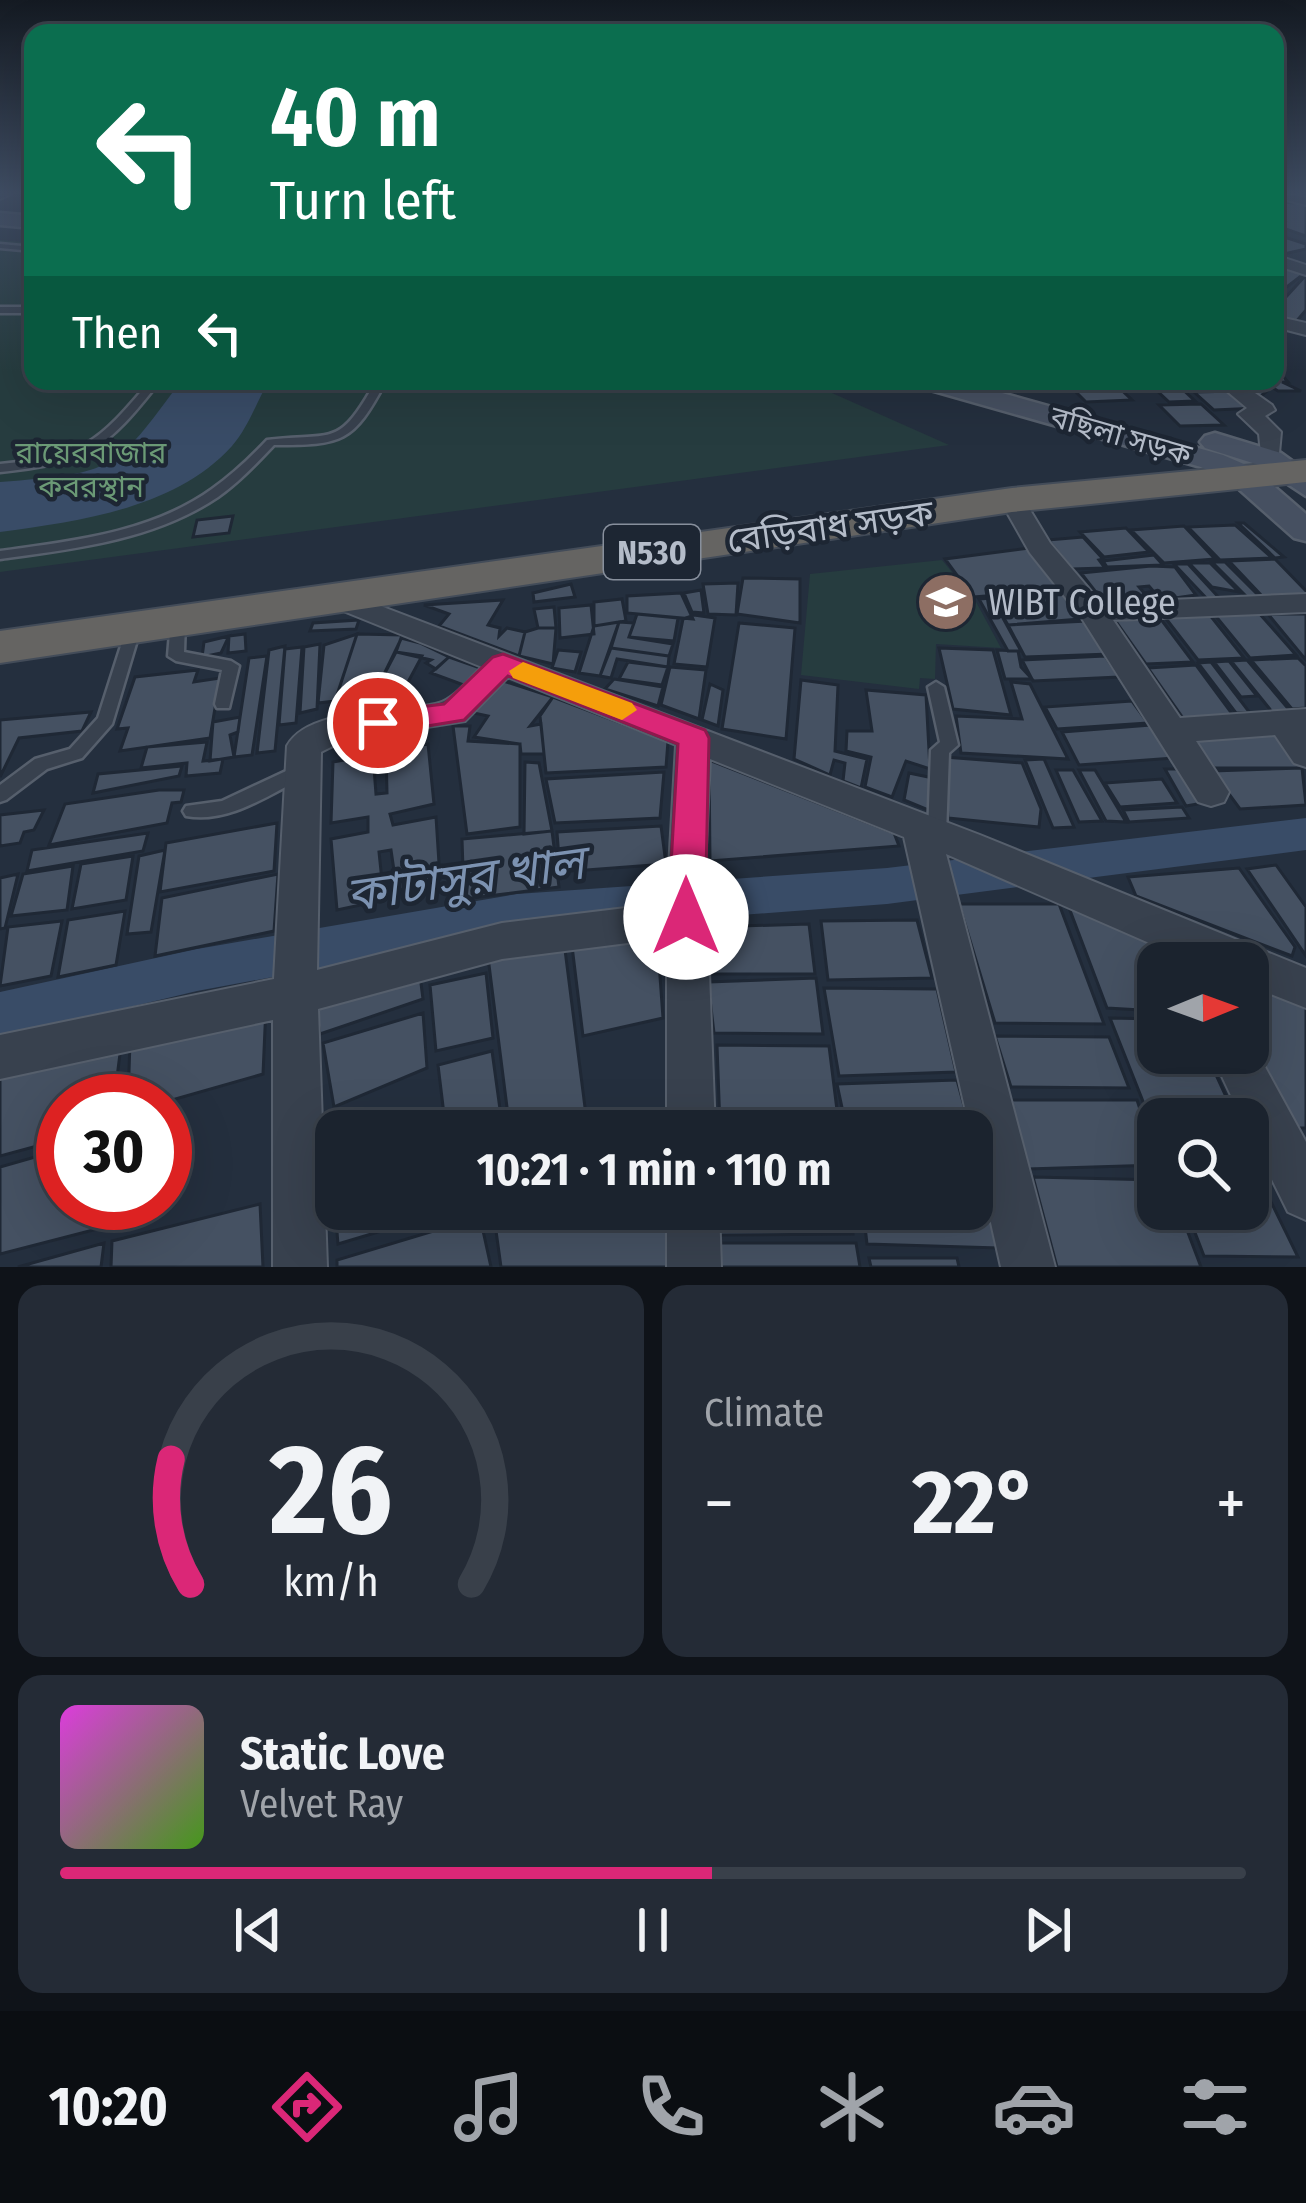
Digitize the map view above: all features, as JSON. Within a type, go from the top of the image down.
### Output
[{"type":"highway","name":"বেড়িবাধ সড়ক","points":[[0,647],[1012,500],[1282,473]]},
{"type":"main road","name":"বছিলা সড়ক","points":[[961,390],[1212,461],[1282,473]]},
{"type":"main road","name":"বছিলা সড়ক","points":[[992,390],[1282,473]]},
{"type":"main road","points":[[1282,473],[1306,531]]},
{"type":"street","points":[[1238,390],[1264,410],[1249,414],[1270,432],[1282,473]]},
{"type":"street","points":[[1012,500],[1039,547],[1093,613],[1211,792]]},
{"type":"street","points":[[336,598],[1094,900],[1167,942]]},
{"type":"street","points":[[1093,613],[1306,603]]},
{"type":"street","points":[[300,1267],[296,990],[302,921],[304,746],[311,738],[453,713],[503,664]]},
{"type":"street","points":[[1172,731],[1295,721],[1306,754]]},
{"type":"street","points":[[691,1110],[686,867],[694,738]]},
{"type":"street","points":[[938,841],[941,910],[1028,1267]]},
{"type":"street","points":[[0,1058],[502,941],[686,917]]},
{"type":"street","points":[[1269,973],[1306,988]]},
{"type":"street","points":[[1245,1074],[1306,1194]]},
{"type":"street","points":[[693,1230],[694,1267]]},
{"type":"lane","points":[[0,468],[61,461],[96,449],[147,390]]},
{"type":"lane","points":[[0,555],[75,545],[186,513],[238,481],[271,442],[339,441],[356,430],[376,390]]},
{"type":"lane","points":[[178,621],[176,656],[231,667],[223,704]]},
{"type":"lane","points":[[0,795],[41,764],[76,754],[106,720],[134,627]]},
{"type":"lane","points":[[936,687],[949,745],[940,750],[938,841]]},
{"type":"lane","points":[[192,811],[225,808],[302,771]]},
{"type":"green space","name":"রায়েরবাজার কবরস্থান","points":[[0,253],[24,253],[24,390],[825,390],[949,445],[0,572]]},
{"type":"green space","points":[[942,560],[975,600],[1001,648],[936,644],[935,679],[920,678],[919,689],[801,675],[810,574]]},
{"type":"water","points":[[174,390],[264,390],[232,446],[183,484],[93,517],[0,532],[0,482],[90,470],[125,451]]},
{"type":"building","points":[[1284,266],[1305,273],[1284,289]]},
{"type":"building","points":[[1306,275],[1306,310],[1295,323],[1284,321],[1284,299]]},
{"type":"building","points":[[1074,390],[1121,390],[1132,400],[1086,402]]},
{"type":"building","points":[[1156,390],[1183,390],[1195,401],[1169,402]]},
{"type":"building","points":[[1240,390],[1269,390],[1254,401]]},
{"type":"building","points":[[1237,391],[1259,408],[1214,410],[1194,392]]},
{"type":"building","points":[[1201,404],[1224,425],[1180,426],[1159,405]]},
{"type":"building","points":[[233,516],[229,533],[193,537],[197,520]]},
{"type":"building","points":[[1238,523],[1244,523],[1284,557],[1275,558]]},
{"type":"building","points":[[1235,525],[1272,558],[1220,560],[1188,527]]},
{"type":"building","points":[[1184,526],[1215,559],[1164,563],[1131,530]]},
{"type":"building","points":[[1126,528],[1149,552],[1104,557],[1080,532]]},
{"type":"building","points":[[1083,537],[1105,568],[1072,569],[1048,540]]},
{"type":"building","points":[[1029,548],[1062,590],[973,597],[945,559]]},
{"type":"building","points":[[1154,555],[1163,565],[1107,567],[1103,561]]},
{"type":"building","points":[[1275,559],[1306,594],[1263,597],[1229,561]]},
{"type":"building","points":[[1212,562],[1225,562],[1261,598],[1249,599]]},
{"type":"building","points":[[1189,563],[1210,563],[1239,592],[1212,587]]},
{"type":"building","points":[[1174,564],[1188,564],[1222,601],[1210,602]]},
{"type":"building","points":[[1175,567],[1196,595],[1161,600],[1149,586],[1139,587],[1151,601],[1119,604],[1095,591],[1081,573]]},
{"type":"building","points":[[743,578],[800,579],[800,623],[737,614]]},
{"type":"building","points":[[738,583],[736,615],[708,614],[703,584]]},
{"type":"building","points":[[571,584],[575,597],[534,602],[533,593]]},
{"type":"building","points":[[701,590],[704,613],[692,612],[684,593]]},
{"type":"building","points":[[1063,592],[1080,619],[1008,625],[992,598]]},
{"type":"building","points":[[681,593],[693,619],[627,613],[627,596]]},
{"type":"building","points":[[992,598],[1021,651],[1008,651],[979,599]]},
{"type":"building","points":[[622,599],[626,621],[594,626],[594,602]]},
{"type":"building","points":[[503,600],[488,625],[500,628],[499,636],[507,628],[525,632],[519,656],[439,626],[449,614],[424,605]]},
{"type":"building","points":[[591,605],[594,634],[560,638],[559,608]]},
{"type":"building","points":[[554,607],[556,628],[538,628],[534,609]]},
{"type":"building","points":[[1258,612],[1296,655],[1250,658],[1214,614]]},
{"type":"building","points":[[637,614],[678,618],[674,641],[629,637]]},
{"type":"building","points":[[1209,614],[1244,658],[1198,660],[1164,616]]},
{"type":"building","points":[[1268,614],[1306,614],[1306,660]]},
{"type":"building","points":[[694,615],[715,618],[707,667],[674,664],[683,619]]},
{"type":"building","points":[[1160,618],[1193,662],[1146,664],[1115,620]]},
{"type":"building","points":[[359,620],[356,629],[310,631],[313,623]]},
{"type":"building","points":[[1088,621],[1111,654],[1025,657],[1008,625]]},
{"type":"building","points":[[619,622],[634,623],[629,637],[673,644],[669,656],[611,648]]},
{"type":"building","points":[[619,622],[600,676],[579,673],[594,626]]},
{"type":"building","points":[[739,623],[795,628],[786,739],[722,729]]},
{"type":"building","points":[[556,628],[553,664],[519,656],[525,632]]},
{"type":"building","points":[[245,634],[246,651],[228,653],[229,636]]},
{"type":"building","points":[[357,634],[403,635],[371,701],[335,701]]},
{"type":"building","points":[[357,634],[335,701],[318,703],[324,645]]},
{"type":"building","points":[[229,636],[221,653],[202,657],[204,642]]},
{"type":"building","points":[[401,638],[449,657],[436,669],[426,663],[431,660],[396,652]]},
{"type":"building","points":[[320,644],[317,709],[300,713],[304,647]]},
{"type":"building","points":[[285,646],[275,751],[257,753],[269,650]]},
{"type":"building","points":[[302,647],[296,723],[279,725],[285,649]]},
{"type":"building","points":[[611,648],[669,656],[668,667],[617,659],[611,678],[600,676]]},
{"type":"building","points":[[939,648],[993,650],[1011,715],[953,709]]},
{"type":"building","points":[[558,650],[581,652],[575,672],[552,668]]},
{"type":"building","points":[[997,650],[1018,651],[1021,667],[1032,679],[1005,679]]},
{"type":"building","points":[[396,652],[422,656],[400,697],[375,692]]},
{"type":"building","points":[[267,656],[252,755],[234,757],[249,658]]},
{"type":"building","points":[[1105,656],[1119,677],[1033,681],[1022,660]]},
{"type":"building","points":[[449,657],[486,670],[469,687],[431,673]]},
{"type":"building","points":[[1298,658],[1306,666],[1306,708],[1292,709],[1251,660]]},
{"type":"building","points":[[1247,660],[1291,712],[1273,713],[1231,661]]},
{"type":"building","points":[[1229,661],[1257,696],[1241,697],[1214,662]]},
{"type":"building","points":[[628,662],[668,667],[662,685],[619,679]]},
{"type":"building","points":[[1211,662],[1250,713],[1236,713],[1198,663]]},
{"type":"building","points":[[1196,665],[1233,715],[1183,718],[1148,668]]},
{"type":"building","points":[[670,667],[706,670],[699,719],[661,705]]},
{"type":"building","points":[[198,670],[194,682],[220,678],[210,738],[120,751],[128,728],[117,729],[135,677]]},
{"type":"building","points":[[494,678],[553,697],[530,726],[541,724],[544,754],[521,754],[520,744],[474,737],[488,716],[469,712]]},
{"type":"building","points":[[614,679],[663,687],[658,706],[605,689]]},
{"type":"building","points":[[801,680],[838,685],[835,751],[867,759],[861,788],[843,781],[845,763],[834,760],[830,775],[794,759]]},
{"type":"building","points":[[1011,682],[1030,684],[1068,759],[961,753],[956,716],[1022,719]]},
{"type":"building","points":[[710,684],[723,690],[718,726],[702,720]]},
{"type":"building","points":[[866,690],[926,695],[930,769],[906,761],[892,797],[865,787],[871,757],[846,751],[847,731],[872,731]]},
{"type":"building","points":[[553,697],[668,741],[666,767],[546,773],[540,716]]},
{"type":"building","points":[[1132,701],[1148,723],[1057,729],[1045,707]]},
{"type":"building","points":[[91,712],[82,731],[19,738],[0,777],[0,720]]},
{"type":"building","points":[[240,717],[238,732],[230,735],[234,757],[210,761],[213,722]]},
{"type":"building","points":[[1151,725],[1174,758],[1079,765],[1062,732]]},
{"type":"building","points":[[453,726],[470,726],[468,741],[520,744],[520,827],[467,834]]},
{"type":"building","points":[[1280,734],[1302,768],[1214,768],[1193,739]]},
{"type":"building","points":[[207,742],[203,761],[223,759],[220,773],[186,776],[187,763],[141,768],[147,747]]},
{"type":"building","points":[[428,744],[434,804],[390,814],[393,825],[436,817],[440,879],[397,891],[391,850],[379,852],[384,900],[337,910],[331,839],[368,832],[368,817],[331,823],[333,762],[373,755],[376,794],[387,793],[386,751]]},
{"type":"building","points":[[944,757],[1022,763],[1041,809],[1039,827],[948,818]]},
{"type":"building","points":[[1044,759],[1074,827],[1053,828],[1025,760]]},
{"type":"building","points":[[709,760],[894,833],[899,846],[710,861]]},
{"type":"building","points":[[525,762],[539,763],[552,831],[524,834]]},
{"type":"building","points":[[182,766],[179,776],[93,793],[98,774]]},
{"type":"building","points":[[1302,768],[1306,805],[1240,809],[1212,771]]},
{"type":"building","points":[[1165,769],[1180,769],[1203,803],[1186,806]]},
{"type":"building","points":[[1056,770],[1073,770],[1102,821],[1079,822]]},
{"type":"building","points":[[1079,770],[1095,770],[1126,822],[1106,821]]},
{"type":"building","points":[[664,772],[660,818],[555,823],[546,779]]},
{"type":"building","points":[[909,773],[933,778],[933,812],[904,800]]},
{"type":"building","points":[[1162,779],[1177,803],[1120,807],[1105,783]]},
{"type":"building","points":[[184,790],[181,802],[172,803],[167,823],[49,845],[65,804]]},
{"type":"building","points":[[1182,807],[1189,818],[1129,822],[1123,810]]},
{"type":"building","points":[[44,810],[34,830],[24,832],[20,843],[0,846],[0,815]]},
{"type":"building","points":[[277,823],[274,871],[160,892],[166,843]]},
{"type":"building","points":[[661,826],[666,864],[560,872],[557,832]]},
{"type":"building","points":[[552,831],[559,887],[464,899],[462,839]]},
{"type":"building","points":[[148,833],[143,851],[27,871],[32,850]]},
{"type":"building","points":[[165,850],[151,932],[127,934],[139,856]]},
{"type":"building","points":[[133,856],[126,900],[72,909],[81,864]]},
{"type":"building","points":[[1276,865],[1306,907],[1306,956],[1247,869]]},
{"type":"building","points":[[73,866],[67,910],[11,916],[23,874]]},
{"type":"building","points":[[1239,868],[1295,947],[1292,956],[1269,947],[1269,942],[1256,942],[1136,896],[1128,877]]},
{"type":"building","points":[[18,874],[5,928],[0,929],[0,878]]},
{"type":"building","points":[[278,874],[274,931],[155,956],[162,898]]},
{"type":"building","points":[[959,904],[1059,904],[1104,1024],[995,1023]]},
{"type":"building","points":[[1068,905],[1153,942],[1137,942],[1137,1010],[1107,1008]]},
{"type":"building","points":[[125,911],[116,965],[58,977],[68,920]]},
{"type":"building","points":[[917,920],[932,978],[828,980],[821,921]]},
{"type":"building","points":[[62,921],[51,976],[0,986],[8,927]]},
{"type":"building","points":[[809,924],[815,974],[713,974],[707,927]]},
{"type":"building","points":[[657,935],[663,1018],[583,1036],[572,946]]},
{"type":"building","points":[[564,942],[585,1110],[507,1110],[488,957]]},
{"type":"building","points":[[419,968],[423,999],[320,1034],[313,995]]},
{"type":"building","points":[[486,973],[493,1038],[436,1051],[430,985]]},
{"type":"building","points":[[816,978],[823,1034],[714,1033],[708,982]]},
{"type":"building","points":[[824,988],[937,989],[956,1072],[839,1076]]},
{"type":"building","points":[[1269,990],[1302,1002],[1306,1009],[1306,1128],[1285,1128],[1257,1074],[1269,1074]]},
{"type":"building","points":[[266,1006],[263,1074],[192,1094],[192,1074],[129,1074],[130,1042]]},
{"type":"building","points":[[423,1013],[427,1068],[334,1107],[323,1043]]},
{"type":"building","points":[[1110,1018],[1137,1019],[1137,1074],[1216,1074],[1227,1098],[1142,1098]]},
{"type":"building","points":[[995,1036],[1109,1037],[1129,1088],[1011,1087]]},
{"type":"building","points":[[122,1038],[117,1074],[36,1074],[36,1146],[0,1156],[0,1068]]},
{"type":"building","points":[[717,1045],[829,1046],[837,1110],[719,1110]]},
{"type":"building","points":[[492,1051],[500,1110],[443,1110],[438,1065]]},
{"type":"building","points":[[957,1080],[965,1110],[843,1110],[837,1084]]},
{"type":"building","points":[[1011,1100],[1137,1100],[1137,1166],[1027,1169]]},
{"type":"building","points":[[36,1157],[36,1230],[93,1230],[0,1254],[0,1167]]},
{"type":"building","points":[[1033,1177],[1137,1179],[1137,1230],[1187,1230],[1201,1267],[1057,1267]]},
{"type":"building","points":[[1269,1198],[1298,1257],[1204,1256],[1194,1230],[1269,1230]]},
{"type":"building","points":[[260,1204],[263,1267],[111,1267],[112,1241],[156,1230],[192,1230],[192,1221]]},
{"type":"building","points":[[993,1226],[999,1248],[867,1244],[865,1230],[993,1230]]},
{"type":"building","points":[[337,1230],[385,1230],[338,1244]]},
{"type":"building","points":[[437,1230],[483,1230],[491,1267],[337,1267],[337,1260]]},
{"type":"building","points":[[496,1230],[673,1230],[673,1267],[501,1267]]},
{"type":"building","points":[[718,1230],[853,1230],[853,1234],[718,1235]]},
{"type":"building","points":[[104,1243],[101,1267],[18,1267]]},
{"type":"building","points":[[719,1243],[856,1243],[860,1267],[720,1267]]},
{"type":"building","points":[[869,1258],[957,1258],[959,1267],[871,1267]]},
{"type":"waterway","name":"কাটাসুর খাল","points":[[0,1015],[197,970],[517,913],[887,886],[1306,834]]},
{"type":"slow traffic","points":[[523,671],[622,710]]},
{"type":"place","name":"WIBT College","points":[[946,602]]},
{"type":"route","points":[[378,723],[453,713],[503,664],[694,738],[686,917]]}]
